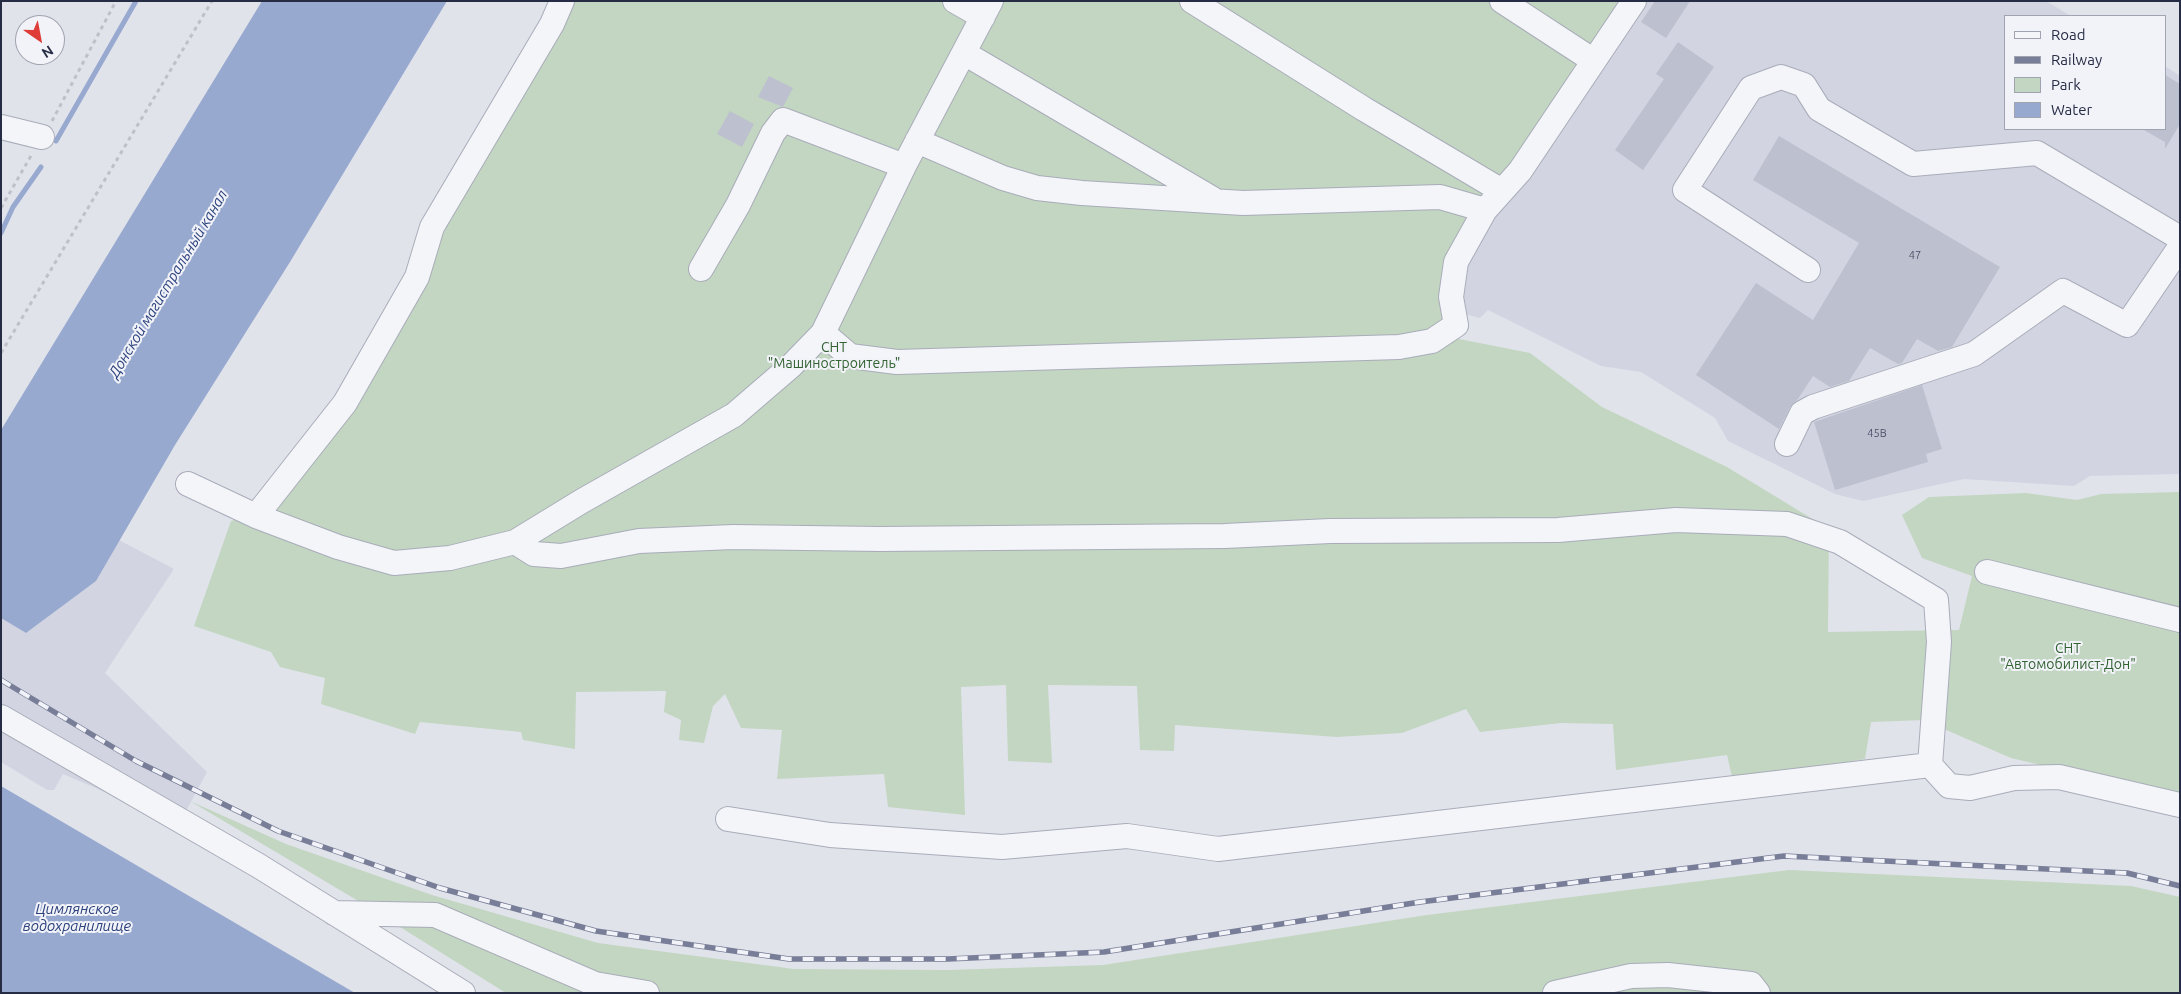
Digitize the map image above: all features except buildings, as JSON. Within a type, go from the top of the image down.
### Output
[{"type":"lane","points":[[256,516],[345,403],[417,277],[432,228],[552,24],[562,1]]},
{"type":"lane","points":[[188,484],[256,516],[338,547],[394,563],[450,558],[515,542],[582,501],[734,415],[792,366],[822,333],[904,166],[987,9],[955,1]]},
{"type":"lane","points":[[1192,1],[1364,109],[1502,191]]},
{"type":"lane","points":[[1502,1],[1594,60]]},
{"type":"lane","points":[[822,333],[850,356],[897,362],[1399,347],[1432,341],[1456,325],[1451,297],[1456,262],[1485,210],[1520,171],[1634,1]]},
{"type":"lane","points":[[964,53],[1217,201]]},
{"type":"lane","points":[[1808,270],[1685,190],[1751,88],[1781,77],[1804,85],[1819,109],[1913,164],[2037,153],[2180,238]]},
{"type":"lane","points":[[701,268],[738,205],[774,133],[783,120],[904,166]]},
{"type":"lane","points":[[1,127],[42,137]]},
{"type":"lane","points":[[917,141],[1003,178],[1037,188],[1082,193],[1243,203],[1440,197],[1485,210]]},
{"type":"lane","points":[[1787,444],[1802,413],[1813,407],[1974,354],[2063,291],[2127,325],[2180,247]]},
{"type":"lane","points":[[515,542],[534,554],[561,556],[639,541],[733,537],[890,539],[1225,536],[1330,531],[1558,530],[1676,520],[1787,524],[1840,542],[1936,600],[1939,642],[1930,765],[1949,786],[1970,788],[2014,778],[2059,777],[2180,805]]},
{"type":"lane","points":[[1987,572],[2180,620]]},
{"type":"lane","points":[[1,717],[259,866],[463,993]]},
{"type":"lane","points":[[728,819],[830,834],[1002,847],[1126,836],[1218,849],[1930,765]]},
{"type":"lane","points":[[334,913],[435,915],[595,984],[647,993]]},
{"type":"lane","points":[[1555,993],[1631,976],[1668,975],[1751,984],[1758,993]]},
{"type":"path","points":[[1,208],[116,1]]},
{"type":"path","points":[[1,353],[212,1]]},
{"type":"shaded area","points":[[1643,1],[2046,1],[2069,15],[2004,15],[2004,130],[2166,130],[2166,67],[2180,76],[2180,474],[2090,476],[2074,486],[1964,479],[1863,501],[1835,494],[1728,441],[1715,418],[1641,372],[1601,366],[1488,310],[1480,318],[1464,314],[1460,280],[1491,208]]},
{"type":"shaded area","points":[[119,540],[174,569],[105,673],[207,772],[179,824],[63,774],[54,790],[47,790],[1,762],[1,618],[26,633],[95,581]]},
{"type":"green space","name":"СНТ \"Машиностроитель\"","points":[[574,1],[1626,1],[1558,104],[1471,213],[1454,338],[1530,353],[1602,407],[1727,467],[1829,529],[1828,632],[1959,630],[1972,576],[1922,558],[1902,515],[1929,497],[2026,493],[2077,500],[2101,494],[2180,492],[2180,798],[2011,758],[1923,720],[1871,722],[1865,759],[1733,781],[1727,755],[1616,770],[1613,724],[1561,723],[1480,732],[1466,709],[1402,733],[1337,737],[1175,725],[1174,751],[1140,750],[1137,686],[1048,685],[1052,763],[1008,761],[1006,685],[961,687],[965,815],[888,807],[884,774],[777,779],[782,730],[741,728],[725,694],[713,706],[704,743],[679,740],[681,720],[664,712],[666,691],[576,692],[575,749],[523,740],[521,732],[420,722],[415,734],[321,704],[325,678],[280,667],[271,652],[194,626],[231,521],[266,511],[438,246],[455,208]]},
{"type":"green space","points":[[190,801],[286,844],[432,895],[598,943],[794,969],[947,970],[1103,965],[1427,915],[1789,870],[2131,886],[2180,897],[2180,993],[506,993],[355,899]]},
{"type":"water","name":"Донской магистральный канал","points":[[262,1],[447,1],[290,262],[175,445],[96,581],[26,633],[1,618],[1,430]]},
{"type":"water","name":"Цимлянское водохранилище","points":[[1,786],[355,993],[1,993]]},
{"type":"waterway","points":[[56,141],[136,1]]},
{"type":"waterway","points":[[1,233],[13,207],[41,167]]},
{"type":"railway","points":[[1,680],[136,761],[278,831],[440,888],[596,931],[789,959],[948,959],[1104,952],[1420,902],[1784,856],[2127,873],[2180,886]]},
{"type":"park label","name":"СНТ \"Автомобилист-Дон\"","points":[[2068,656]]}]
